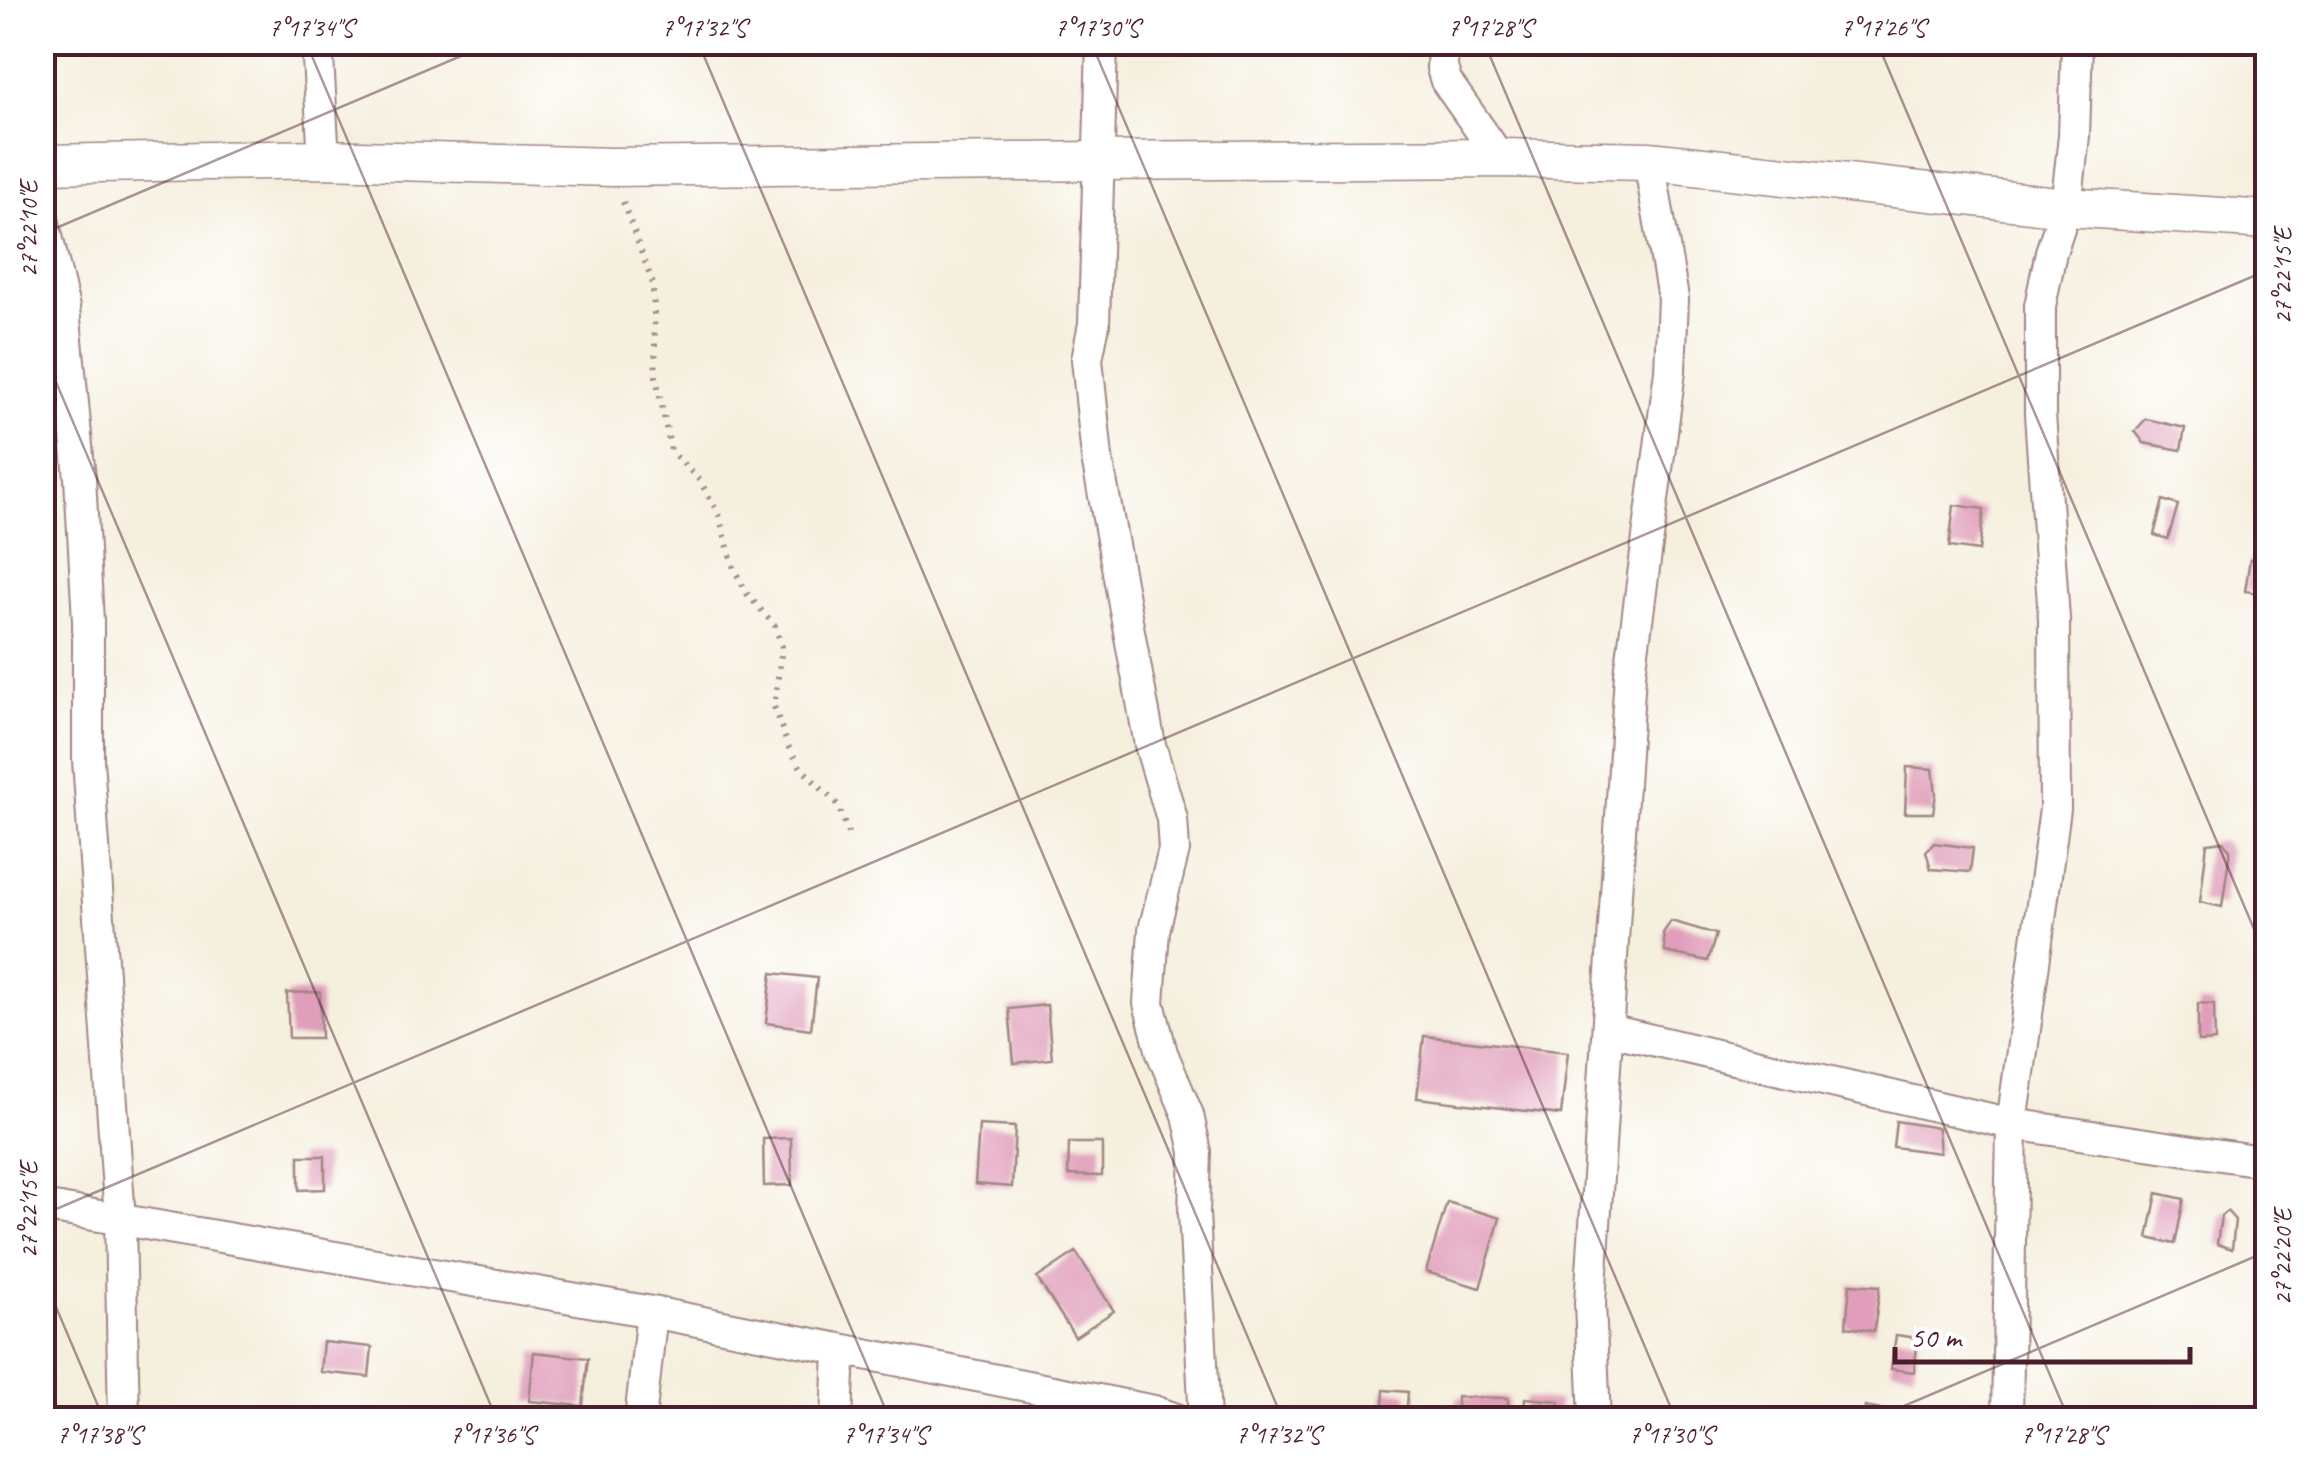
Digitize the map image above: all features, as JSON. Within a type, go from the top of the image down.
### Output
[{"type":"street","points":[[317,42],[324,160]]},
{"type":"street","points":[[1102,42],[1089,403],[1150,745],[1172,819],[1174,850],[1154,930],[1149,1004],[1162,1053],[1188,1116],[1196,1152],[1194,1213],[1204,1420]]},
{"type":"street","points":[[1443,42],[1446,81],[1500,158]]},
{"type":"street","points":[[2007,1420],[2012,1124],[2055,809],[2054,619],[2040,414],[2040,306],[2051,252],[2066,207],[2078,42]]},
{"type":"street","points":[[42,164],[324,160],[612,167],[1500,158],[1649,162],[2066,207],[2268,220]]},
{"type":"street","points":[[1595,1420],[1590,1304],[1630,674],[1670,371],[1673,298],[1649,162]]},
{"type":"street","points":[[42,215],[64,308],[80,478],[88,621],[88,760],[120,1219],[124,1420]]},
{"type":"street","points":[[1610,1030],[2012,1124],[2268,1162]]},
{"type":"street","points":[[42,1206],[652,1312],[1154,1411],[1179,1420]]},
{"type":"street","points":[[640,1420],[652,1312]]},
{"type":"street","points":[[836,1420],[840,1351]]},
{"type":"path","points":[[612,167],[653,284],[656,377],[671,451],[700,481],[718,514],[734,569],[748,595],[775,626],[782,647],[774,707],[788,746],[801,768],[838,805],[850,836]]},
{"type":"building","points":[[2146,419],[2185,428],[2181,450],[2144,443],[2135,431]]},
{"type":"building","points":[[2163,500],[2178,505],[2168,539],[2154,535]]},
{"type":"building","points":[[1954,505],[1984,509],[1979,551],[1949,547]]},
{"type":"building","points":[[2250,559],[2268,562],[2264,594],[2245,591]]},
{"type":"building","points":[[1907,767],[1933,769],[1933,813],[1905,813]]},
{"type":"building","points":[[2223,841],[2230,850],[2222,907],[2200,902],[2207,843]]},
{"type":"building","points":[[1934,843],[1973,848],[1970,872],[1931,869],[1926,851]]},
{"type":"building","points":[[1671,921],[1716,934],[1708,961],[1665,952],[1663,933]]},
{"type":"building","points":[[772,973],[817,978],[811,1029],[766,1023]]},
{"type":"building","points":[[320,992],[321,1038],[289,1038],[287,993]]},
{"type":"building","points":[[2198,1003],[2214,1004],[2215,1041],[2198,1042]]},
{"type":"building","points":[[1047,1005],[1052,1059],[1014,1063],[1009,1009]]},
{"type":"building","points":[[1424,1036],[1568,1052],[1561,1115],[1417,1098]]},
{"type":"building","points":[[1896,1121],[1938,1128],[1940,1153],[1893,1147]]},
{"type":"building","points":[[979,1125],[1015,1127],[1012,1187],[975,1184]]},
{"type":"building","points":[[791,1138],[792,1185],[764,1186],[763,1139]]},
{"type":"building","points":[[1069,1143],[1102,1143],[1102,1176],[1068,1175]]},
{"type":"building","points":[[299,1156],[325,1156],[325,1189],[299,1190]]},
{"type":"building","points":[[2157,1193],[2184,1199],[2175,1244],[2148,1238]]},
{"type":"building","points":[[1447,1202],[1500,1218],[1480,1288],[1426,1272]]},
{"type":"building","points":[[2227,1211],[2235,1220],[2232,1249],[2217,1244],[2221,1216]]},
{"type":"building","points":[[1076,1252],[1114,1311],[1075,1337],[1037,1278]]},
{"type":"building","points":[[1850,1284],[1880,1286],[1874,1331],[1846,1327]]},
{"type":"building","points":[[1896,1335],[1918,1338],[1914,1372],[1891,1369]]},
{"type":"building","points":[[323,1342],[372,1347],[369,1377],[320,1372]]},
{"type":"building","points":[[534,1352],[588,1358],[583,1406],[529,1401]]},
{"type":"building","points":[[1384,1390],[1408,1392],[1406,1420],[1382,1420]]},
{"type":"building","points":[[1457,1397],[1508,1398],[1508,1420],[1457,1420]]},
{"type":"building","points":[[1525,1398],[1559,1401],[1558,1420],[1523,1420]]},
{"type":"building","points":[[1865,1407],[1910,1415],[1910,1420],[1862,1420]]},
{"type":"building","points":[[1634,1414],[1693,1416],[1693,1420],[1634,1420]]}]
